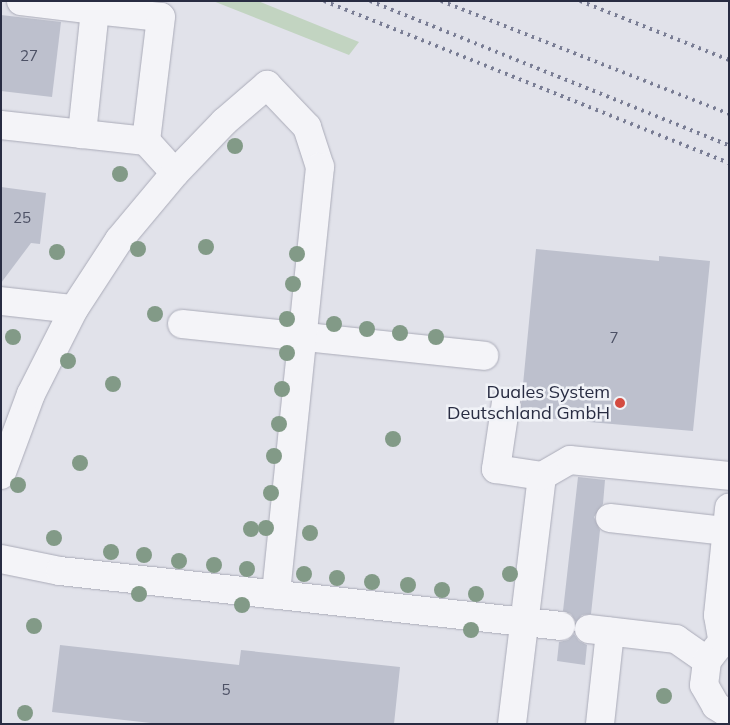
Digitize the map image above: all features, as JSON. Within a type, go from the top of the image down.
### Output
[{"type":"street","points":[[21,1],[161,17],[146,141]]},
{"type":"street","points":[[82,134],[95,10]]},
{"type":"street","points":[[1,475],[31,394],[74,309],[119,240],[175,173],[224,122],[267,85],[307,127],[320,167],[276,594]]},
{"type":"street","points":[[1,125],[146,141],[175,173]]},
{"type":"street","points":[[1,301],[74,309]]},
{"type":"street","points":[[182,324],[484,356]]},
{"type":"street","points":[[506,402],[496,469],[542,476],[570,460],[729,476]]},
{"type":"street","points":[[512,724],[542,476]]},
{"type":"street","points":[[610,518],[727,520],[718,615],[719,649],[704,685],[708,696],[716,706],[729,714]]},
{"type":"street","points":[[1,560],[60,571],[561,626]]},
{"type":"street","points":[[600,724],[600,631],[676,639],[719,649]]},
{"type":"green space","points":[[213,1],[258,1],[359,42],[349,55]]},
{"type":"building","points":[[1,15],[61,22],[52,97],[1,91]]},
{"type":"building","points":[[1,187],[46,193],[40,244],[31,243],[1,283]]},
{"type":"building","points":[[536,249],[659,261],[659,256],[710,261],[693,431],[520,416]]},
{"type":"building","points":[[578,477],[605,480],[603,504],[594,517],[600,530],[591,614],[582,615],[576,622],[571,614],[563,611]]},
{"type":"building","points":[[574,634],[579,641],[587,645],[585,665],[557,661],[559,642],[568,640]]},
{"type":"building","points":[[60,645],[239,665],[241,650],[400,667],[394,724],[160,724],[52,712]]},
{"type":"railway","points":[[324,1],[729,163]]},
{"type":"railway","points":[[370,1],[729,145]]},
{"type":"railway","points":[[441,1],[729,114]]},
{"type":"railway","points":[[580,1],[729,60]]},
{"type":"place","name":"Duales System Deutschland GmbH","points":[[620,403]]}]
